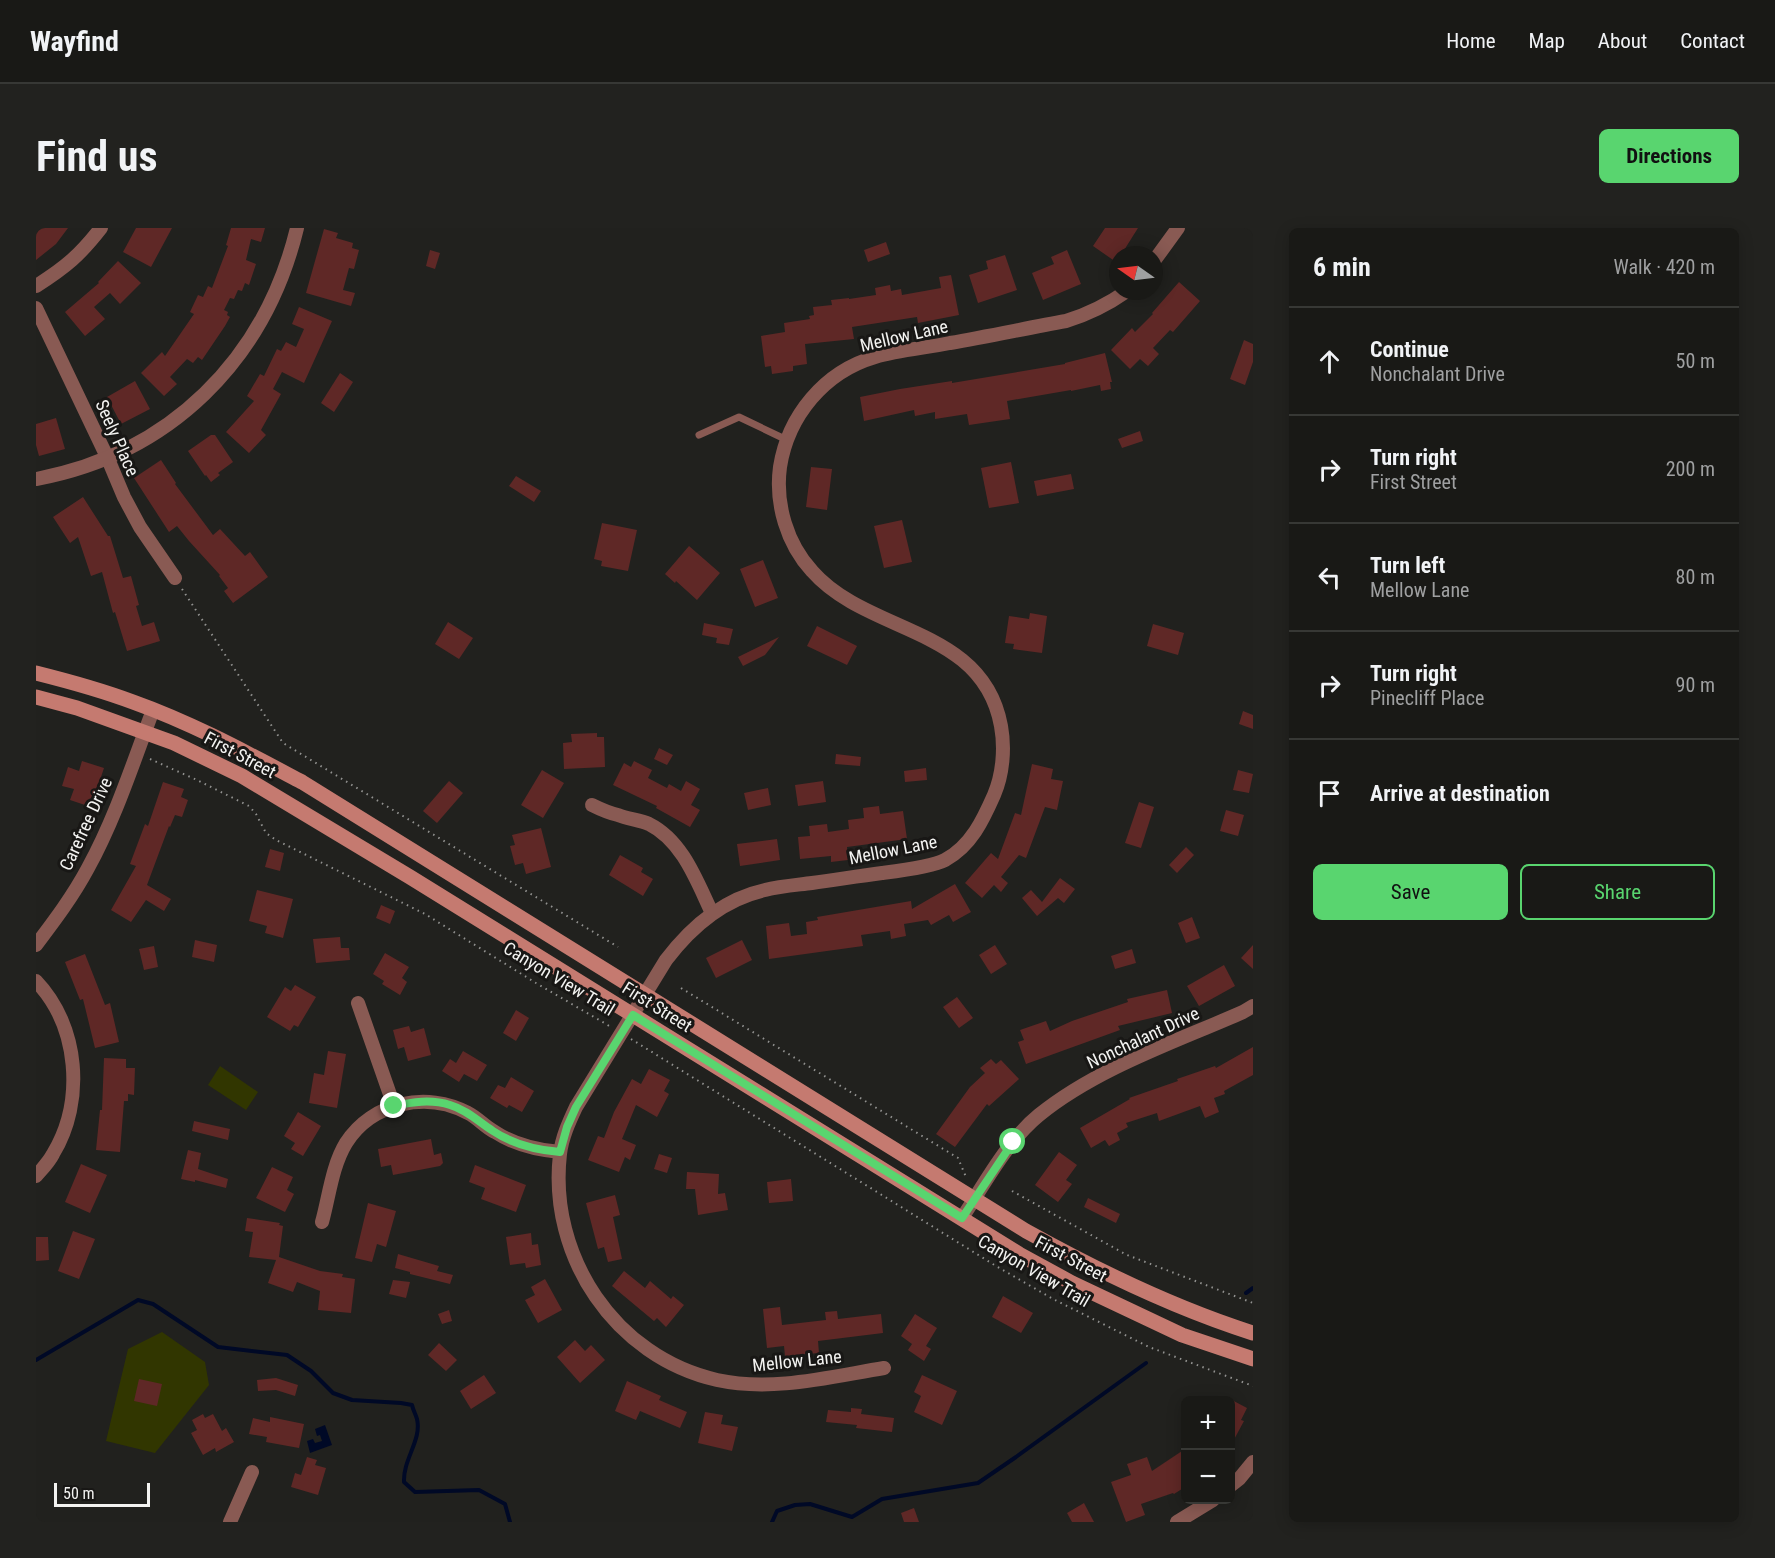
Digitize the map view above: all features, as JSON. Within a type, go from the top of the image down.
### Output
[{"type":"main road","name":"First Street","points":[[36,673],[153,710],[234,746],[302,782],[1043,1240],[1180,1307],[1253,1333]]},
{"type":"main road","name":"First Street","points":[[36,697],[77,708],[174,743],[242,776],[410,877],[1019,1254],[1182,1335],[1253,1359]]},
{"type":"street","points":[[36,286],[61,270],[82,252],[101,228]]},
{"type":"street","points":[[36,479],[63,474],[108,459],[136,445],[174,420],[208,391],[235,361],[270,305],[283,276],[297,228]]},
{"type":"street","points":[[1163,249],[1178,228]]},
{"type":"street","name":"Mellow Lane","points":[[884,1368],[787,1384],[746,1384],[717,1380],[694,1373],[670,1363],[649,1350],[625,1331],[604,1309],[576,1263],[560,1208],[558,1181],[560,1152],[576,1107],[645,994],[678,944],[694,927],[712,913],[739,898],[765,890],[912,868],[944,860],[968,841],[984,819],[994,795],[1001,770],[1004,741],[999,715],[988,690],[972,668],[944,646],[835,592],[812,571],[794,545],[781,509],[779,491],[780,470],[787,440],[799,414],[824,385],[841,372],[873,358],[1066,321],[1087,315],[1114,300]]},
{"type":"street","name":"Seely Place","points":[[36,308],[108,459],[124,498],[140,527],[176,578]]},
{"type":"street","name":"Carefree Drive","points":[[36,945],[66,906],[88,867],[105,831],[153,710]]},
{"type":"street","points":[[592,805],[649,824],[666,836],[689,864],[712,913]]},
{"type":"street","points":[[36,981],[45,990],[62,1019],[72,1051],[74,1088],[68,1122],[53,1154],[36,1176]]},
{"type":"street","points":[[358,1003],[394,1106]]},
{"type":"street","name":"Nonchalant Drive","points":[[962,1218],[1013,1142],[1038,1116],[1105,1072],[1253,1006]]},
{"type":"street","points":[[322,1222],[336,1166],[345,1144],[366,1121],[394,1106],[421,1101],[448,1104],[470,1114],[513,1143],[536,1150],[560,1152]]},
{"type":"street","points":[[1235,1482],[1253,1462]]},
{"type":"street","points":[[230,1522],[252,1472]]},
{"type":"street","points":[[1177,1522],[1206,1504]]},
{"type":"lane","points":[[699,435],[739,417],[787,440]]},
{"type":"path","points":[[176,578],[283,743],[618,947]]},
{"type":"path","name":"Canyon View Trail","points":[[136,753],[249,806],[266,833],[276,840],[425,914],[896,1205],[1053,1299],[1149,1347],[1253,1386]]},
{"type":"path","points":[[681,988],[958,1158],[966,1179]]},
{"type":"path","points":[[1012,1191],[1127,1255],[1253,1303]]},
{"type":"green space","points":[[220,1066],[258,1092],[246,1110],[208,1085]]},
{"type":"green space","points":[[162,1332],[205,1362],[209,1385],[155,1453],[106,1441],[128,1349]]},
{"type":"water","points":[[325,1425],[332,1445],[310,1453],[307,1441],[313,1439],[315,1443],[322,1441],[315,1429]]},
{"type":"building","points":[[36,228],[68,228],[56,244],[36,260]]},
{"type":"building","points":[[136,228],[172,228],[151,267],[123,252]]},
{"type":"building","points":[[231,228],[265,228],[261,242],[251,239],[246,260],[256,264],[249,285],[245,283],[242,291],[238,290],[234,299],[230,298],[224,310],[230,317],[202,360],[198,357],[193,363],[187,359],[170,377],[177,384],[164,396],[141,373],[162,352],[165,356],[194,314],[190,312],[198,295],[203,297],[208,286],[212,288],[228,246],[226,245]]},
{"type":"building","points":[[1105,228],[1138,228],[1127,246],[1109,246],[1109,257],[1093,246]]},
{"type":"building","points":[[324,229],[338,233],[336,238],[353,243],[352,248],[359,250],[354,269],[349,268],[343,290],[355,293],[351,306],[306,293]]},
{"type":"building","points":[[886,242],[890,254],[868,262],[864,250]]},
{"type":"building","points":[[430,250],[440,253],[435,269],[426,266]]},
{"type":"building","points":[[1067,250],[1081,284],[1043,300],[1032,273],[1054,264],[1051,257]]},
{"type":"building","points":[[1005,255],[1017,290],[978,303],[969,275],[988,269],[986,261]]},
{"type":"building","points":[[118,261],[141,283],[120,304],[110,293],[94,307],[105,319],[85,336],[65,312],[99,283]]},
{"type":"building","points":[[951,275],[959,315],[918,323],[917,317],[852,327],[854,339],[805,344],[807,364],[793,366],[793,371],[772,374],[771,366],[765,367],[761,336],[785,332],[784,323],[810,319],[809,316],[814,315],[813,307],[832,305],[831,300],[876,295],[875,288],[890,285],[891,291],[901,289],[902,295],[941,288],[939,277]]},
{"type":"building","points":[[1179,282],[1200,301],[1173,332],[1170,330],[1153,348],[1159,354],[1148,366],[1140,359],[1130,369],[1111,350],[1132,328],[1135,332],[1153,314]]},
{"type":"building","points":[[299,307],[332,321],[304,383],[282,372],[273,389],[281,394],[261,430],[266,435],[249,453],[226,432],[254,401],[247,396],[260,374],[264,376],[277,349],[281,351],[286,342],[296,347],[304,329],[292,324]]},
{"type":"building","points":[[1244,340],[1253,344],[1253,362],[1245,385],[1230,379]]},
{"type":"building","points":[[1105,353],[1112,382],[1110,382],[1111,389],[1101,391],[1100,385],[1007,401],[1010,419],[969,425],[967,414],[935,419],[935,412],[915,416],[914,410],[864,421],[860,397],[1065,364]]},
{"type":"building","points":[[340,373],[353,382],[334,412],[321,403]]},
{"type":"building","points":[[135,381],[150,409],[121,424],[107,397]]},
{"type":"building","points":[[56,418],[65,449],[39,456],[36,445],[36,424]]},
{"type":"building","points":[[1140,431],[1143,441],[1122,448],[1118,439]]},
{"type":"building","points":[[211,435],[215,435],[233,462],[218,473],[220,475],[211,482],[188,451]]},
{"type":"building","points":[[161,460],[175,484],[213,535],[220,529],[245,556],[250,552],[268,577],[233,603],[224,591],[228,588],[220,575],[177,526],[169,532],[134,478]]},
{"type":"building","points":[[1011,462],[1019,503],[989,508],[981,468]]},
{"type":"building","points":[[811,467],[832,469],[827,510],[806,507]]},
{"type":"building","points":[[1071,474],[1074,489],[1037,496],[1034,481]]},
{"type":"building","points":[[516,476],[541,491],[534,502],[509,486]]},
{"type":"building","points":[[83,497],[110,536],[123,578],[131,576],[142,626],[154,622],[160,641],[127,651],[115,612],[113,613],[102,572],[91,576],[78,537],[70,543],[53,517]]},
{"type":"building","points":[[902,520],[912,562],[884,568],[874,526]]},
{"type":"building","points":[[602,523],[637,530],[628,571],[601,566],[602,561],[594,559]]},
{"type":"building","points":[[689,546],[720,573],[697,600],[665,574]]},
{"type":"building","points":[[763,560],[778,598],[755,607],[740,569]]},
{"type":"building","points":[[1030,613],[1047,616],[1042,653],[1013,649],[1014,644],[1005,643],[1009,616],[1029,619]]},
{"type":"building","points":[[448,622],[473,638],[459,659],[435,644]]},
{"type":"building","points":[[704,623],[733,629],[729,645],[716,643],[717,638],[702,635]]},
{"type":"building","points":[[1153,624],[1184,633],[1178,655],[1147,646]]},
{"type":"building","points":[[817,626],[857,646],[847,665],[807,646]]},
{"type":"building","points":[[779,637],[765,655],[743,666],[738,657]]},
{"type":"building","points":[[1243,711],[1253,715],[1253,729],[1239,724]]},
{"type":"building","points":[[597,733],[597,737],[604,737],[605,767],[564,769],[563,743],[572,742],[571,734]]},
{"type":"building","points":[[659,748],[673,755],[667,765],[654,759]]},
{"type":"building","points":[[836,754],[861,757],[860,766],[835,764]]},
{"type":"building","points":[[82,761],[104,768],[91,807],[70,800],[74,789],[62,786],[68,767],[79,771]]},
{"type":"building","points":[[634,761],[652,770],[648,778],[667,788],[669,784],[681,791],[686,781],[700,789],[691,805],[700,810],[690,827],[656,808],[657,806],[613,785],[624,763],[631,767]]},
{"type":"building","points":[[1032,764],[1053,769],[1051,779],[1063,781],[1057,810],[1045,807],[1026,858],[1019,855],[1001,877],[1008,883],[1001,892],[994,885],[982,898],[965,883],[991,853],[998,859],[1015,813],[1021,815]]},
{"type":"building","points":[[926,768],[927,780],[905,782],[904,771]]},
{"type":"building","points":[[542,770],[564,783],[543,818],[521,805]]},
{"type":"building","points":[[1238,770],[1253,774],[1249,793],[1233,790]]},
{"type":"building","points":[[449,781],[463,793],[437,823],[423,811]]},
{"type":"building","points":[[823,781],[826,802],[798,806],[795,785]]},
{"type":"building","points":[[163,782],[184,789],[181,797],[188,800],[182,817],[175,815],[169,826],[147,885],[171,899],[164,911],[146,900],[131,922],[111,910],[136,866],[130,864],[145,824],[148,826]]},
{"type":"building","points":[[768,788],[771,805],[748,810],[744,793]]},
{"type":"building","points":[[1139,802],[1154,807],[1141,848],[1125,843]]},
{"type":"building","points":[[879,806],[880,814],[903,811],[907,839],[847,847],[848,860],[831,862],[831,856],[800,859],[798,837],[810,836],[809,826],[827,824],[828,832],[849,829],[848,820],[864,818],[863,808]]},
{"type":"building","points":[[1226,810],[1244,815],[1238,836],[1220,831]]},
{"type":"building","points":[[541,828],[551,867],[526,874],[523,863],[515,865],[510,846],[515,845],[512,835]]},
{"type":"building","points":[[777,839],[780,860],[740,866],[737,844]]},
{"type":"building","points":[[1186,847],[1194,855],[1177,873],[1169,865]]},
{"type":"building","points":[[270,849],[284,853],[280,871],[265,867]]},
{"type":"building","points":[[620,855],[643,868],[641,872],[653,879],[643,896],[609,875]]},
{"type":"building","points":[[1060,878],[1075,889],[1064,903],[1058,898],[1037,916],[1022,898],[1031,890],[1042,902]]},
{"type":"building","points":[[955,884],[971,912],[953,922],[949,915],[931,925],[928,920],[904,924],[906,936],[891,939],[890,931],[861,935],[863,946],[769,959],[766,926],[789,923],[791,936],[807,934],[806,922],[818,920],[817,917],[911,901],[912,909]]},
{"type":"building","points":[[257,890],[293,899],[283,938],[265,933],[267,926],[249,921]]},
{"type":"building","points":[[381,905],[395,911],[390,924],[376,918]]},
{"type":"building","points":[[1192,917],[1200,938],[1186,943],[1178,923]]},
{"type":"building","points":[[340,937],[341,948],[349,948],[350,960],[316,963],[313,939]]},
{"type":"building","points":[[195,940],[217,945],[214,962],[192,957]]},
{"type":"building","points":[[742,940],[752,960],[716,978],[706,958]]},
{"type":"building","points":[[995,945],[1007,964],[991,974],[979,955]]},
{"type":"building","points":[[1253,945],[1253,969],[1241,958]]},
{"type":"building","points":[[154,946],[158,967],[144,970],[139,949]]},
{"type":"building","points":[[1132,949],[1136,963],[1115,969],[1111,956]]},
{"type":"building","points":[[385,953],[409,967],[402,978],[407,982],[400,995],[382,984],[384,981],[373,974]]},
{"type":"building","points":[[85,954],[105,1005],[110,1003],[119,1042],[95,1048],[83,999],[80,1000],[65,962]]},
{"type":"building","points":[[1224,965],[1235,986],[1199,1006],[1187,986]]},
{"type":"building","points":[[295,985],[316,997],[298,1027],[294,1025],[290,1031],[267,1017],[285,987],[291,991]]},
{"type":"building","points":[[1167,990],[1172,1013],[1118,1026],[1120,1030],[1026,1064],[1018,1042],[1024,1040],[1020,1030],[1046,1021],[1050,1031],[1128,1002],[1127,999]]},
{"type":"building","points":[[957,997],[973,1018],[959,1028],[943,1007]]},
{"type":"building","points":[[516,1010],[529,1018],[516,1041],[503,1033]]},
{"type":"building","points":[[409,1026],[411,1032],[424,1028],[431,1055],[408,1061],[404,1047],[398,1049],[393,1030]]},
{"type":"building","points":[[1253,1047],[1253,1075],[1224,1091],[1225,1094],[1214,1098],[1219,1112],[1205,1118],[1200,1106],[1159,1121],[1157,1113],[1126,1123],[1128,1127],[1117,1133],[1120,1140],[1109,1146],[1105,1140],[1091,1148],[1080,1128],[1129,1098],[1178,1081],[1177,1079],[1215,1066],[1216,1068]]},
{"type":"building","points":[[328,1051],[346,1054],[337,1108],[309,1103],[314,1073],[324,1075]]},
{"type":"building","points":[[463,1051],[487,1065],[477,1081],[464,1074],[459,1082],[442,1071],[450,1059],[456,1063]]},
{"type":"building","points":[[104,1058],[126,1059],[126,1068],[135,1068],[134,1095],[128,1094],[128,1101],[124,1101],[120,1152],[96,1150],[100,1110],[102,1110]]},
{"type":"building","points":[[991,1059],[996,1064],[1001,1060],[1019,1079],[989,1106],[987,1104],[955,1147],[936,1134],[970,1087],[985,1073],[980,1068]]},
{"type":"building","points":[[649,1069],[670,1080],[664,1091],[669,1094],[657,1117],[636,1105],[622,1139],[636,1145],[630,1160],[625,1157],[619,1172],[588,1160],[598,1136],[604,1138],[614,1112],[632,1079],[641,1084]]},
{"type":"building","points":[[511,1077],[534,1091],[522,1112],[509,1105],[507,1108],[490,1098],[498,1085],[505,1088]]},
{"type":"building","points":[[298,1112],[321,1126],[303,1156],[291,1149],[295,1143],[284,1136]]},
{"type":"building","points":[[194,1121],[230,1129],[228,1140],[192,1131]]},
{"type":"building","points":[[431,1139],[434,1155],[441,1153],[443,1163],[440,1166],[393,1175],[391,1165],[381,1167],[378,1149]]},
{"type":"building","points":[[188,1150],[201,1153],[198,1169],[228,1179],[226,1188],[181,1179]]},
{"type":"building","points":[[1059,1152],[1077,1165],[1066,1180],[1072,1184],[1058,1202],[1035,1185]]},
{"type":"building","points":[[659,1154],[672,1158],[667,1173],[654,1169]]},
{"type":"building","points":[[81,1164],[107,1175],[90,1213],[65,1202]]},
{"type":"building","points":[[475,1165],[526,1185],[516,1212],[481,1199],[485,1188],[469,1182]]},
{"type":"building","points":[[272,1167],[293,1177],[287,1190],[294,1194],[285,1212],[256,1198]]},
{"type":"building","points":[[687,1172],[719,1174],[718,1194],[725,1193],[728,1210],[698,1215],[695,1189],[686,1189]]},
{"type":"building","points":[[791,1179],[793,1201],[769,1203],[767,1182]]},
{"type":"building","points":[[615,1195],[620,1215],[613,1217],[622,1259],[608,1262],[604,1247],[598,1249],[586,1203]]},
{"type":"building","points":[[1088,1198],[1120,1214],[1116,1223],[1084,1207]]},
{"type":"building","points":[[368,1203],[396,1211],[386,1247],[377,1244],[372,1262],[355,1258]]},
{"type":"building","points":[[247,1218],[280,1223],[279,1225],[283,1226],[279,1257],[320,1271],[343,1274],[342,1277],[355,1279],[351,1313],[318,1310],[320,1291],[297,1282],[293,1292],[268,1283],[276,1260],[249,1257],[253,1232],[245,1231]]},
{"type":"building","points":[[73,1231],[95,1239],[79,1279],[58,1271]]},
{"type":"building","points":[[531,1233],[532,1245],[538,1244],[541,1265],[526,1268],[525,1263],[510,1265],[506,1237]]},
{"type":"building","points":[[36,1237],[48,1237],[49,1260],[36,1261]]},
{"type":"building","points":[[398,1254],[439,1266],[437,1271],[453,1275],[450,1284],[395,1268]]},
{"type":"building","points":[[624,1271],[645,1288],[650,1281],[671,1299],[673,1296],[684,1305],[666,1327],[657,1318],[654,1321],[612,1286]]},
{"type":"building","points":[[545,1279],[562,1310],[538,1323],[525,1300],[535,1295],[531,1287]]},
{"type":"building","points":[[393,1280],[410,1282],[406,1298],[389,1294]]},
{"type":"building","points":[[1003,1296],[1033,1313],[1021,1333],[992,1317]]},
{"type":"building","points":[[780,1307],[782,1325],[826,1320],[825,1312],[837,1311],[838,1319],[881,1314],[883,1333],[818,1341],[819,1353],[785,1356],[784,1346],[767,1348],[763,1309]]},
{"type":"building","points":[[449,1310],[452,1321],[442,1324],[438,1314]]},
{"type":"building","points":[[915,1314],[937,1328],[926,1346],[931,1349],[924,1361],[908,1350],[912,1344],[901,1336]]},
{"type":"building","points":[[575,1340],[585,1351],[591,1345],[605,1360],[580,1383],[557,1357]]},
{"type":"building","points":[[439,1343],[457,1360],[446,1371],[428,1355]]},
{"type":"building","points":[[484,1375],[496,1393],[471,1409],[460,1391]]},
{"type":"building","points":[[922,1375],[957,1391],[942,1425],[914,1412],[921,1396],[914,1392]]},
{"type":"building","points":[[276,1378],[298,1385],[295,1396],[276,1390],[258,1391],[257,1380]]},
{"type":"building","points":[[139,1379],[162,1384],[157,1406],[134,1401]]},
{"type":"building","points":[[627,1381],[661,1396],[659,1400],[687,1412],[680,1428],[640,1411],[636,1420],[615,1411]]},
{"type":"building","points":[[1235,1402],[1247,1408],[1241,1420],[1244,1421],[1235,1438]]},
{"type":"building","points":[[851,1408],[862,1409],[861,1414],[894,1418],[892,1432],[826,1422],[828,1410],[851,1412]]},
{"type":"building","points":[[705,1412],[723,1415],[721,1424],[738,1427],[732,1451],[698,1443]]},
{"type":"building","points":[[203,1414],[205,1418],[213,1414],[222,1431],[226,1428],[234,1442],[216,1452],[215,1448],[203,1455],[191,1433],[197,1430],[192,1420]]},
{"type":"building","points":[[270,1417],[304,1424],[299,1448],[266,1442],[267,1437],[249,1434],[253,1418],[270,1422]]},
{"type":"building","points":[[1181,1452],[1181,1490],[1174,1494],[1141,1504],[1145,1515],[1126,1522],[1111,1482],[1131,1475],[1127,1464],[1147,1457],[1152,1471]]},
{"type":"building","points":[[307,1457],[317,1460],[315,1465],[326,1468],[318,1495],[291,1487],[295,1473],[301,1475]]},
{"type":"building","points":[[1084,1503],[1094,1522],[1072,1522],[1067,1513]]},
{"type":"building","points":[[914,1508],[919,1522],[904,1522],[901,1513]]},
{"type":"waterway","points":[[1246,1293],[1253,1288]]},
{"type":"waterway","points":[[36,1360],[138,1300],[153,1304],[218,1347],[287,1355],[311,1371],[333,1393],[352,1400],[412,1405],[418,1427],[406,1465],[404,1482],[415,1492],[479,1490],[505,1504],[510,1522]]},
{"type":"waterway","points":[[772,1522],[777,1511],[795,1505],[810,1504],[852,1517],[882,1499],[978,1483],[1146,1363]]},
{"type":"route","points":[[394,1106],[421,1101],[448,1104],[470,1114],[513,1143],[536,1150],[560,1152],[576,1107],[633,1015],[962,1218],[1013,1142]]}]
